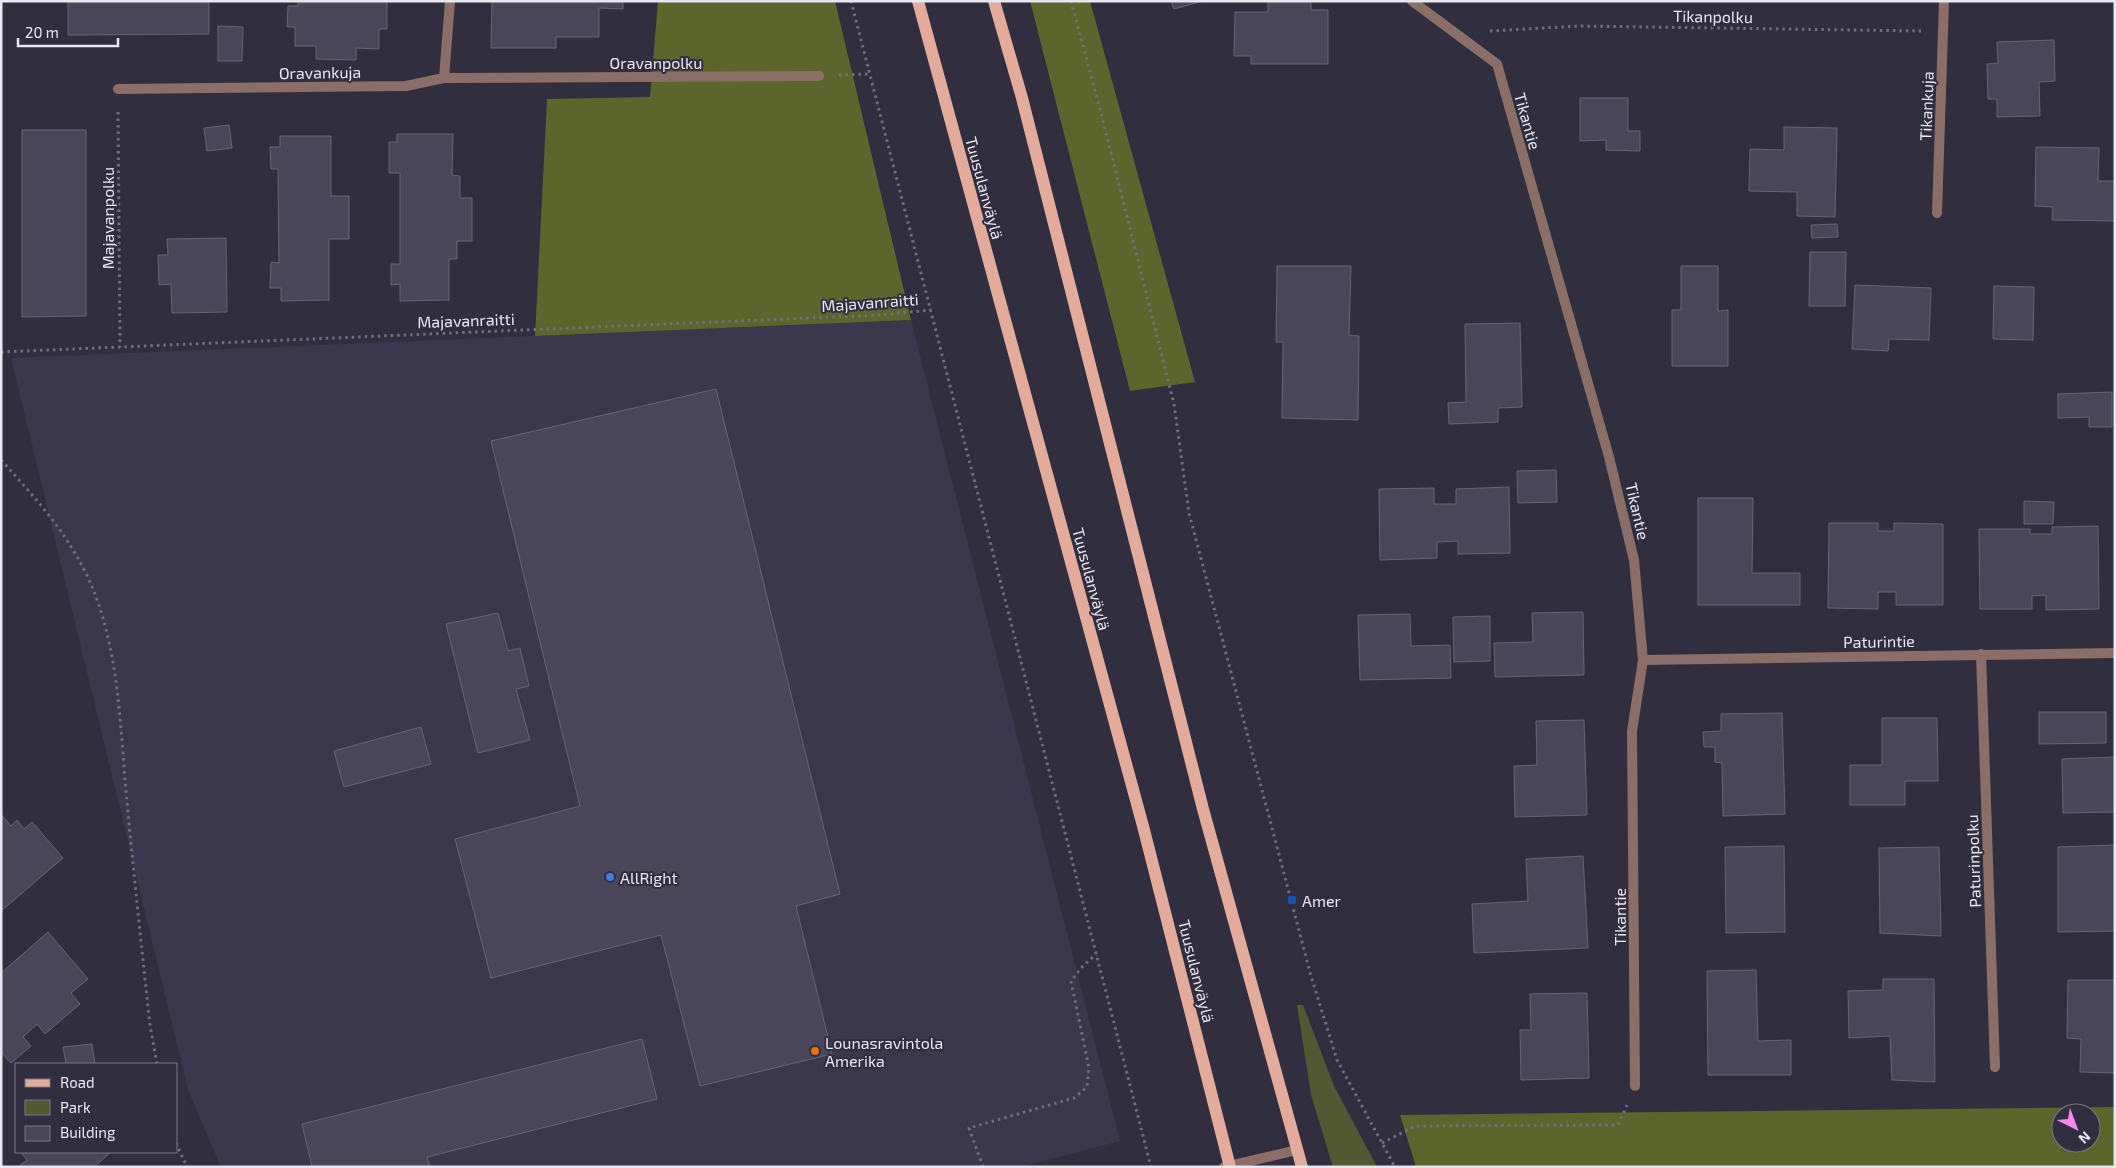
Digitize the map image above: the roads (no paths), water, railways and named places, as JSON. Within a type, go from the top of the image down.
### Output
[{"type":"main road","name":"Tuusulanväylä","points":[[918,1],[1143,826],[1227,1166]]},
{"type":"main road","points":[[994,1],[1022,98],[1203,809],[1302,1167]]},
{"type":"street","points":[[444,78],[450,1]]},
{"type":"street","name":"Tikantie","points":[[1412,1],[1497,64],[1609,457],[1634,560],[1644,660],[1632,731],[1635,1086]]},
{"type":"street","name":"Tikankuja","points":[[1937,213],[1944,1]]},
{"type":"street","name":"Oravanpolku","points":[[444,78],[819,76]]},
{"type":"street","name":"Oravankuja","points":[[118,89],[406,86],[444,78]]},
{"type":"street","name":"Paturintie","points":[[1644,660],[2115,653]]},
{"type":"street","name":"Paturinpolku","points":[[1981,654],[1995,1067]]},
{"type":"street","points":[[1227,1166],[1297,1150]]},
{"type":"place","name":"AllRight","points":[[610,877]]},
{"type":"place","name":"Amer","points":[[1292,900]]},
{"type":"place","name":"Lounasravintola Amerika","points":[[815,1051]]}]
